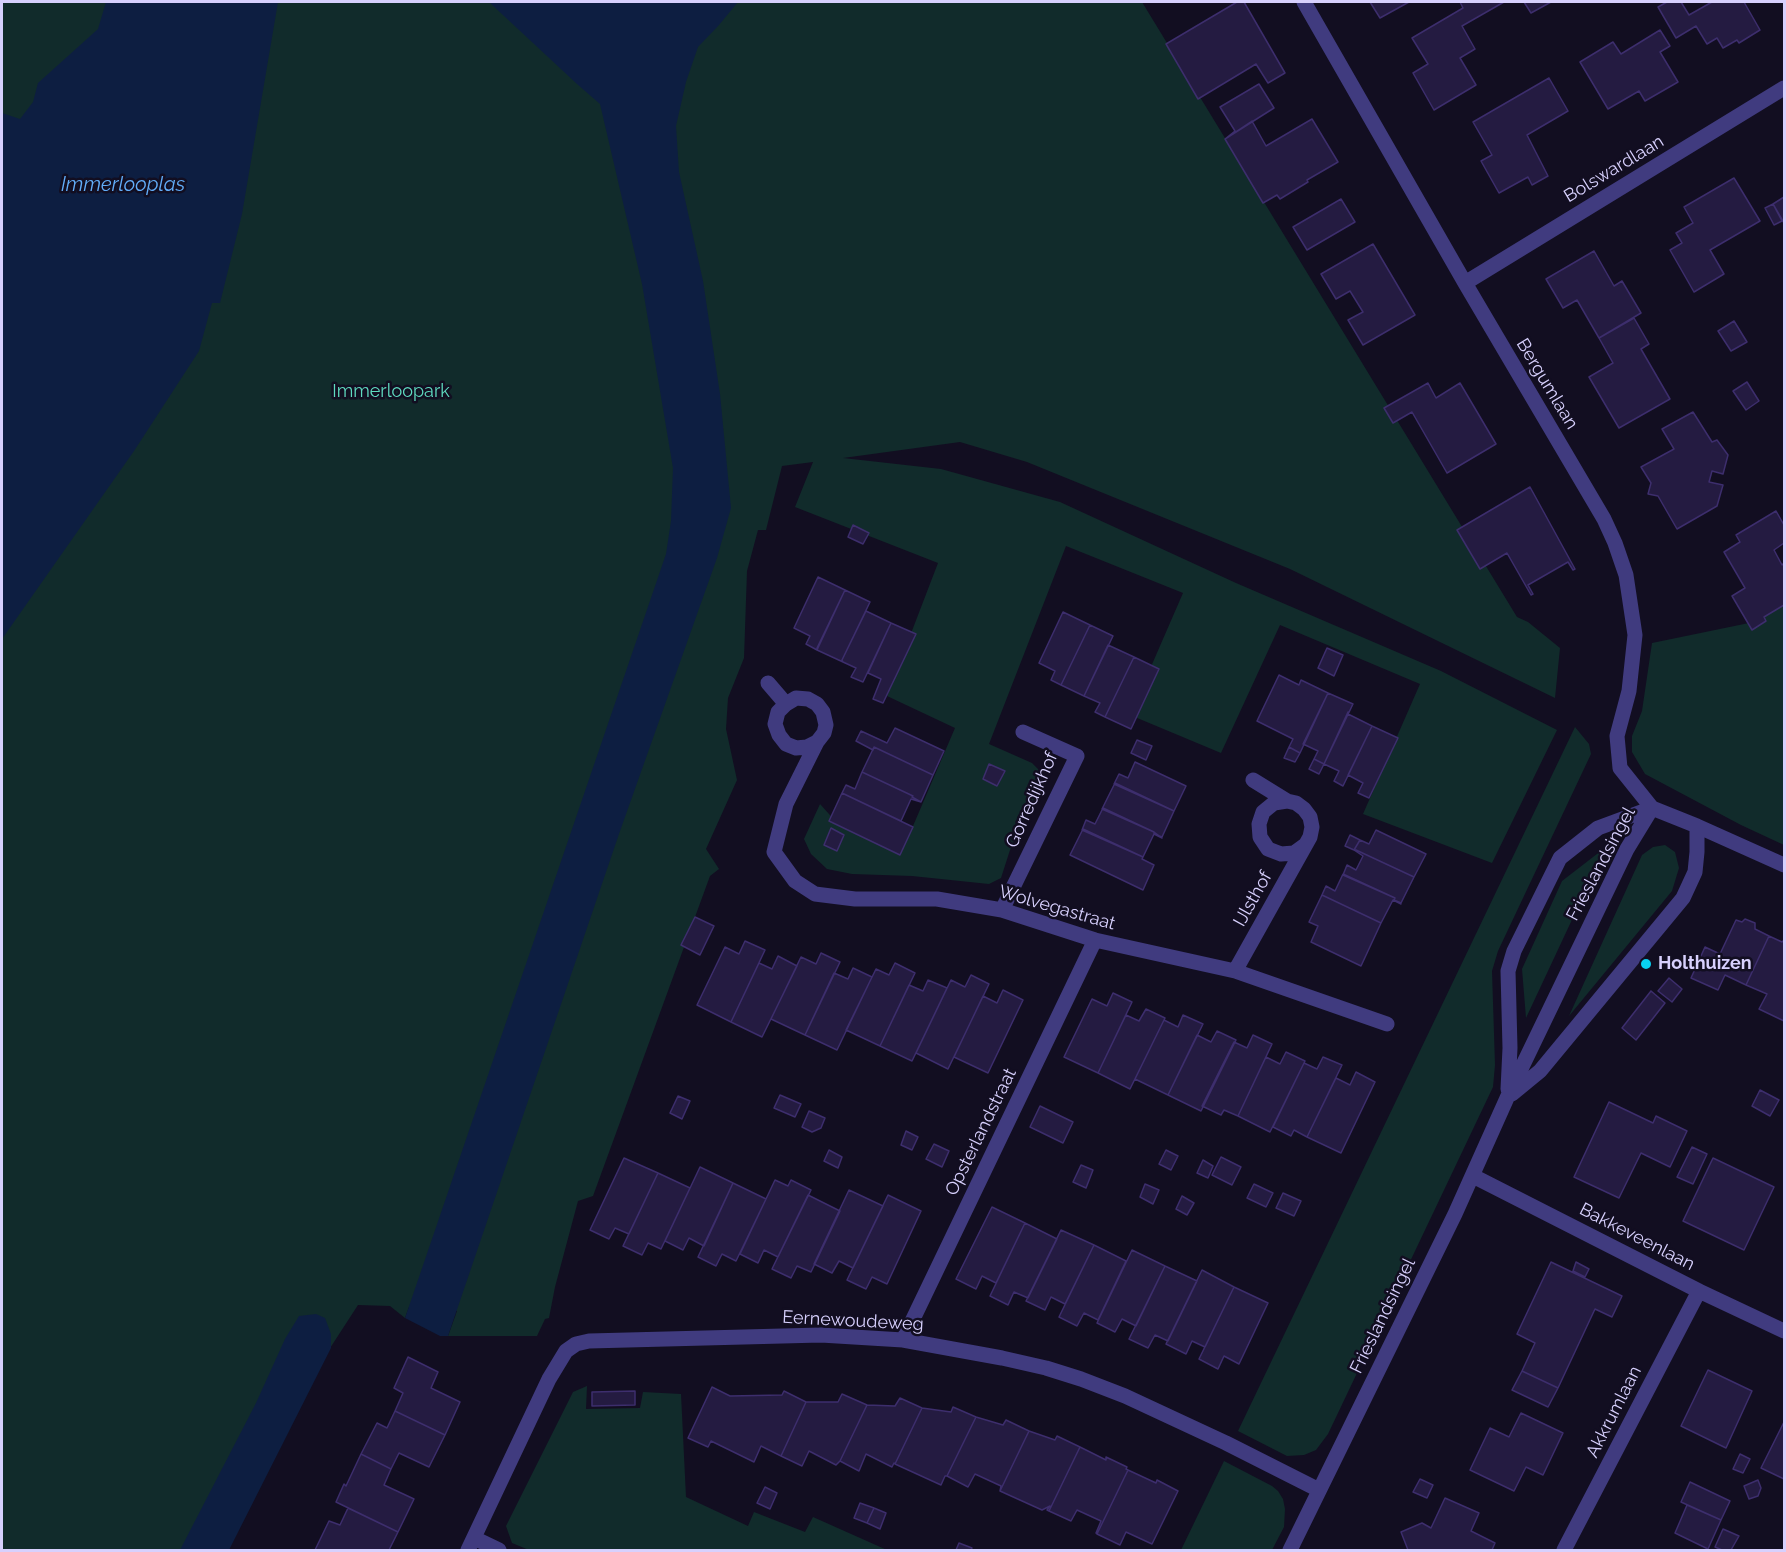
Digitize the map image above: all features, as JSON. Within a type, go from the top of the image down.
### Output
[{"type":"street","name":"Bergumlaan","points":[[1304,2],[1604,519],[1615,543],[1626,575],[1635,635],[1629,691],[1617,736],[1620,768],[1652,808]]},
{"type":"street","name":"Bolswardlaan","points":[[1465,283],[1785,88]]},
{"type":"street","points":[[768,683],[786,704]]},
{"type":"street","points":[[796,698],[807,699],[817,704],[823,712],[826,725],[824,733],[817,742],[807,747],[796,748],[786,744],[775,724],[778,712],[796,698]]},
{"type":"street","name":"Gorredijkhof","points":[[1002,910],[1077,756],[1023,732]]},
{"type":"street","name":"Wolvegastraat","points":[[817,742],[786,804],[774,852],[795,881],[816,894],[855,899],[937,899],[1002,910],[1095,940],[1235,971],[1387,1024]]},
{"type":"street","name":"IJlsthof","points":[[1235,971],[1310,837],[1312,827],[1310,817],[1304,809],[1253,780]]},
{"type":"street","name":"IJlsthof","points":[[1287,801],[1274,803],[1263,812],[1259,824],[1260,837],[1268,849],[1281,854],[1294,853],[1305,845]]},
{"type":"street","points":[[1652,808],[1785,865]]},
{"type":"street","name":"Frieslandsingel","points":[[1508,1098],[1510,1048],[1508,971],[1514,951],[1560,858],[1598,828],[1652,808]]},
{"type":"street","name":"Frieslandsingel","points":[[1290,1551],[1473,1176],[1627,849],[1652,808]]},
{"type":"street","points":[[1508,1098],[1540,1071],[1683,898],[1695,872],[1697,826]]},
{"type":"street","name":"Opsterlandstraat","points":[[903,1340],[1095,940]]},
{"type":"street","name":"Bakkeveenlaan","points":[[1473,1176],[1699,1291],[1785,1331]]},
{"type":"street","name":"Akkrumlaan","points":[[1564,1551],[1699,1291]]},
{"type":"street","name":"Eernewoudeweg","points":[[499,1551],[471,1544],[549,1379],[566,1351],[576,1344],[589,1341],[791,1335],[903,1340],[1002,1358],[1046,1368],[1125,1396],[1319,1490]]},
{"type":"green space","name":"Immerloopark","points":[[2,2],[1142,2],[1517,617],[1528,622],[1560,648],[1555,698],[1290,569],[1027,462],[960,442],[843,458],[941,469],[1060,502],[1236,583],[1441,671],[1557,730],[1492,863],[1363,814],[1420,684],[1280,625],[1221,753],[1130,715],[1183,593],[1066,546],[989,744],[1032,763],[1045,776],[1010,850],[1001,878],[989,884],[912,876],[852,874],[827,869],[811,854],[804,839],[820,804],[838,824],[910,833],[955,728],[887,696],[938,563],[795,507],[813,462],[782,466],[766,530],[758,530],[747,571],[744,658],[728,698],[726,729],[737,780],[706,849],[719,869],[710,876],[593,1196],[578,1201],[549,1318],[545,1319],[537,1336],[448,1336],[457,1311],[409,1307],[405,1318],[390,1306],[358,1305],[199,1550],[2,1550]]},
{"type":"green space","points":[[1784,603],[1784,845],[1645,774],[1632,752],[1632,736],[1642,711],[1652,643],[1749,623]]},
{"type":"green space","points":[[1575,727],[1589,744],[1591,754],[1498,951],[1492,971],[1495,1065],[1493,1087],[1328,1434],[1316,1450],[1304,1455],[1287,1456],[1238,1431]]},
{"type":"green space","points":[[1665,845],[1675,852],[1679,868],[1672,891],[1569,1016],[1642,855],[1653,847]]},
{"type":"green space","points":[[1606,847],[1526,1018],[1522,969],[1562,881]]},
{"type":"green space","points":[[587,1386],[586,1409],[640,1408],[643,1392],[681,1394],[686,1497],[748,1526],[754,1512],[805,1532],[813,1517],[887,1550],[529,1550],[512,1543],[506,1526],[573,1392]]},
{"type":"green space","points":[[1224,1461],[1272,1486],[1283,1499],[1284,1527],[1272,1550],[1181,1550]]},
{"type":"water","name":"Immerlooplas","points":[[106,2],[278,2],[242,214],[220,303],[212,303],[199,351],[134,451],[2,639],[2,113],[20,119],[33,102],[38,83],[98,29]]},
{"type":"water","points":[[489,2],[738,2],[698,47],[686,82],[676,126],[679,172],[703,281],[720,394],[731,508],[717,558],[620,831],[448,1336],[440,1336],[405,1318],[666,554],[671,521],[673,468],[642,284],[600,104]]},
{"type":"water","points":[[316,1314],[325,1318],[331,1334],[331,1348],[229,1550],[180,1550],[256,1403],[285,1339],[299,1316]]},
{"type":"building","points":[[1237,2],[1244,2],[1285,73],[1268,83],[1256,64],[1198,99],[1166,44]]},
{"type":"building","points":[[1370,2],[1409,2],[1380,18]]},
{"type":"building","points":[[1460,2],[1504,2],[1462,26],[1475,49],[1460,58],[1476,85],[1434,110],[1413,73],[1428,64],[1412,38],[1463,8]]},
{"type":"building","points":[[1524,2],[1551,2],[1531,13]]},
{"type":"building","points":[[1667,2],[1681,2],[1689,15],[1712,2],[1744,2],[1760,30],[1739,43],[1737,40],[1723,48],[1717,38],[1707,44],[1696,26],[1676,38],[1658,7]]},
{"type":"building","points":[[1660,30],[1670,46],[1660,52],[1678,82],[1645,101],[1639,91],[1608,109],[1580,62],[1613,42],[1621,54]]},
{"type":"building","points":[[1549,78],[1568,111],[1527,135],[1548,176],[1532,185],[1528,177],[1499,193],[1481,161],[1492,155],[1473,122]]},
{"type":"building","points":[[1259,84],[1274,108],[1225,139],[1235,131],[1220,107]]},
{"type":"building","points":[[1312,119],[1338,162],[1280,199],[1277,195],[1263,203],[1225,139],[1252,121],[1266,146]]},
{"type":"building","points":[[1734,178],[1760,221],[1710,250],[1724,274],[1694,292],[1670,250],[1682,243],[1676,233],[1693,223],[1684,207]]},
{"type":"building","points":[[1784,197],[1784,223],[1773,204]]},
{"type":"building","points":[[1341,199],[1355,222],[1307,250],[1293,227]]},
{"type":"building","points":[[1773,204],[1782,221],[1774,225],[1765,208]]},
{"type":"building","points":[[1373,244],[1415,315],[1363,345],[1348,320],[1363,312],[1350,291],[1336,299],[1321,274]]},
{"type":"building","points":[[1594,251],[1614,286],[1622,281],[1641,313],[1599,338],[1577,300],[1563,308],[1546,279]]},
{"type":"building","points":[[1634,318],[1649,344],[1641,349],[1670,399],[1619,428],[1589,377],[1613,363],[1599,338]]},
{"type":"building","points":[[1734,321],[1747,342],[1731,351],[1718,331]]},
{"type":"building","points":[[1747,382],[1759,401],[1746,410],[1733,391]]},
{"type":"building","points":[[1428,383],[1436,398],[1460,383],[1496,444],[1447,473],[1412,412],[1393,423],[1384,408]]},
{"type":"building","points":[[1693,412],[1712,442],[1717,440],[1728,455],[1723,474],[1712,471],[1709,482],[1723,485],[1717,506],[1677,529],[1658,496],[1648,494],[1651,483],[1641,467],[1674,449],[1662,429]]},
{"type":"building","points":[[1530,487],[1575,569],[1573,570],[1568,562],[1528,585],[1533,594],[1531,595],[1507,553],[1480,569],[1457,530]]},
{"type":"building","points":[[1776,511],[1784,525],[1784,543],[1774,550],[1782,565],[1784,563],[1784,605],[1764,617],[1766,621],[1752,630],[1732,596],[1745,588],[1724,552],[1740,542],[1736,535]]},
{"type":"building","points":[[853,525],[869,533],[863,544],[848,537]]},
{"type":"building","points":[[818,577],[845,590],[817,650],[806,644],[810,636],[794,628]]},
{"type":"building","points":[[845,590],[870,602],[843,662],[817,648]]},
{"type":"building","points":[[866,611],[891,623],[863,682],[851,677],[856,668],[842,660]]},
{"type":"building","points":[[1063,612],[1090,625],[1061,685],[1051,680],[1055,671],[1039,663]]},
{"type":"building","points":[[891,623],[916,634],[883,703],[873,699],[881,679],[868,673]]},
{"type":"building","points":[[1090,625],[1113,636],[1084,696],[1061,685]]},
{"type":"building","points":[[1108,645],[1134,657],[1105,717],[1095,712],[1100,703],[1084,696]]},
{"type":"building","points":[[1327,648],[1343,655],[1334,676],[1318,668]]},
{"type":"building","points":[[1134,657],[1159,669],[1131,729],[1105,717]]},
{"type":"building","points":[[1279,675],[1299,685],[1301,680],[1328,693],[1300,753],[1289,747],[1293,739],[1257,721]]},
{"type":"building","points":[[1328,693],[1353,704],[1324,764],[1314,759],[1318,751],[1303,744]]},
{"type":"building","points":[[1348,712],[1372,726],[1343,786],[1334,781],[1339,771],[1324,764]]},
{"type":"building","points":[[1372,726],[1398,738],[1369,798],[1358,793],[1363,783],[1348,775]]},
{"type":"building","points":[[895,728],[944,751],[933,775],[856,741],[861,731],[887,743]]},
{"type":"building","points":[[1137,740],[1152,746],[1146,760],[1131,753]]},
{"type":"building","points":[[874,747],[933,775],[921,802],[862,772]]},
{"type":"building","points":[[1289,747],[1300,753],[1295,762],[1284,758]]},
{"type":"building","points":[[1314,759],[1324,764],[1319,774],[1309,769]]},
{"type":"building","points":[[1135,762],[1186,786],[1174,811],[1114,784],[1119,774],[1128,778]]},
{"type":"building","points":[[989,764],[1005,771],[997,786],[983,779]]},
{"type":"building","points":[[862,772],[921,802],[911,799],[901,821],[842,793],[846,785],[855,789]]},
{"type":"building","points":[[1115,783],[1174,811],[1162,837],[1102,809]]},
{"type":"building","points":[[842,793],[913,827],[900,855],[829,821]]},
{"type":"building","points":[[1103,808],[1162,838],[1154,834],[1143,857],[1082,830],[1086,820],[1095,824]]},
{"type":"building","points":[[831,828],[844,835],[837,851],[824,845]]},
{"type":"building","points":[[1083,829],[1143,857],[1142,859],[1154,865],[1143,890],[1070,855]]},
{"type":"building","points":[[1376,830],[1426,854],[1414,877],[1354,850],[1360,840],[1369,844]]},
{"type":"building","points":[[1350,835],[1360,840],[1354,850],[1345,846]]},
{"type":"building","points":[[1354,850],[1414,877],[1401,903],[1394,900],[1395,898],[1343,875],[1347,865],[1356,870],[1363,856]]},
{"type":"building","points":[[1343,874],[1395,898],[1394,900],[1401,904],[1393,900],[1381,923],[1322,895],[1321,897],[1326,886],[1335,891]]},
{"type":"building","points":[[1322,895],[1381,923],[1361,966],[1311,942],[1318,926],[1309,922]]},
{"type":"building","points":[[695,917],[714,926],[700,955],[681,945]]},
{"type":"building","points":[[1745,919],[1755,923],[1755,929],[1769,936],[1746,985],[1725,975],[1718,990],[1691,978],[1705,947],[1720,954],[1736,920],[1742,922]]},
{"type":"building","points":[[1769,936],[1782,942],[1784,940],[1784,1021],[1759,1009],[1767,994],[1746,985]]},
{"type":"building","points":[[745,941],[765,950],[731,1022],[697,1005],[725,947],[739,954]]},
{"type":"building","points":[[821,953],[840,962],[805,1035],[771,1019],[801,957],[816,964]]},
{"type":"building","points":[[778,956],[797,966],[762,1037],[731,1022],[759,963],[772,969]]},
{"type":"building","points":[[895,963],[915,973],[880,1046],[846,1030],[876,969],[889,975]]},
{"type":"building","points":[[853,968],[872,977],[837,1050],[805,1035],[834,973],[848,979]]},
{"type":"building","points":[[971,975],[989,984],[948,1069],[916,1053],[951,980],[965,987]]},
{"type":"building","points":[[1669,978],[1682,989],[1672,1002],[1658,991]]},
{"type":"building","points":[[928,980],[947,988],[912,1061],[880,1046],[909,985],[923,991]]},
{"type":"building","points":[[1003,990],[1023,1000],[988,1073],[954,1057],[983,996],[997,1003]]},
{"type":"building","points":[[1651,991],[1665,1003],[1636,1040],[1622,1028]]},
{"type":"building","points":[[1113,993],[1132,1002],[1098,1073],[1064,1057],[1092,999],[1107,1006]]},
{"type":"building","points":[[1146,1009],[1165,1018],[1130,1089],[1098,1073],[1126,1015],[1139,1021]]},
{"type":"building","points":[[1183,1015],[1203,1024],[1168,1095],[1135,1079],[1164,1020],[1178,1027]]},
{"type":"building","points":[[1217,1031],[1236,1040],[1201,1111],[1168,1095],[1197,1035],[1211,1042]]},
{"type":"building","points":[[1253,1035],[1272,1044],[1238,1116],[1224,1110],[1221,1115],[1202,1106],[1234,1042],[1247,1048]]},
{"type":"building","points":[[1286,1052],[1305,1061],[1270,1132],[1238,1116],[1266,1057],[1280,1064]]},
{"type":"building","points":[[1323,1057],[1342,1065],[1307,1137],[1294,1130],[1291,1136],[1273,1127],[1304,1063],[1317,1069]]},
{"type":"building","points":[[1356,1072],[1375,1082],[1341,1153],[1307,1137],[1336,1078],[1350,1085]]},
{"type":"building","points":[[1760,1090],[1779,1100],[1770,1116],[1752,1106]]},
{"type":"building","points":[[780,1095],[801,1104],[795,1117],[774,1108]]},
{"type":"building","points":[[678,1096],[690,1101],[682,1119],[670,1113]]},
{"type":"building","points":[[1609,1102],[1653,1123],[1656,1116],[1687,1131],[1670,1167],[1641,1153],[1619,1198],[1574,1177]]},
{"type":"building","points":[[1040,1106],[1073,1122],[1063,1143],[1030,1127]]},
{"type":"building","points":[[809,1111],[825,1118],[821,1128],[812,1132],[802,1127]]},
{"type":"building","points":[[906,1131],[918,1137],[912,1150],[901,1145]]},
{"type":"building","points":[[934,1144],[949,1151],[942,1167],[926,1159]]},
{"type":"building","points":[[1692,1147],[1707,1154],[1693,1184],[1677,1177]]},
{"type":"building","points":[[829,1150],[842,1157],[838,1168],[824,1161]]},
{"type":"building","points":[[1166,1150],[1178,1156],[1171,1170],[1159,1164]]},
{"type":"building","points":[[1221,1157],[1241,1167],[1232,1185],[1212,1175]]},
{"type":"building","points":[[624,1158],[658,1173],[629,1234],[615,1228],[609,1239],[590,1230]]},
{"type":"building","points":[[1713,1158],[1774,1187],[1744,1250],[1683,1221]]},
{"type":"building","points":[[1203,1160],[1213,1166],[1208,1178],[1197,1173]]},
{"type":"building","points":[[1081,1165],[1093,1170],[1086,1188],[1073,1182]]},
{"type":"building","points":[[700,1167],[733,1183],[704,1246],[689,1238],[683,1250],[665,1241]]},
{"type":"building","points":[[658,1173],[690,1188],[661,1249],[648,1243],[642,1255],[623,1246]]},
{"type":"building","points":[[775,1180],[788,1186],[791,1180],[811,1190],[778,1257],[764,1250],[758,1263],[740,1254]]},
{"type":"building","points":[[733,1183],[766,1199],[736,1261],[722,1254],[716,1266],[698,1257]]},
{"type":"building","points":[[1145,1184],[1159,1190],[1153,1204],[1140,1197]]},
{"type":"building","points":[[1254,1184],[1273,1193],[1266,1207],[1247,1198]]},
{"type":"building","points":[[849,1190],[883,1206],[853,1268],[839,1261],[832,1273],[814,1264]]},
{"type":"building","points":[[1283,1193],[1301,1201],[1294,1216],[1276,1208]]},
{"type":"building","points":[[808,1195],[840,1211],[811,1272],[797,1266],[791,1278],[772,1269]]},
{"type":"building","points":[[888,1195],[921,1211],[887,1284],[872,1277],[866,1289],[847,1280]]},
{"type":"building","points":[[1182,1196],[1194,1203],[1187,1215],[1176,1209]]},
{"type":"building","points":[[992,1207],[1025,1223],[996,1283],[982,1276],[976,1289],[956,1279]]},
{"type":"building","points":[[1025,1223],[1057,1239],[1028,1298],[1014,1292],[1008,1305],[990,1296]]},
{"type":"building","points":[[1061,1230],[1094,1245],[1065,1304],[1051,1297],[1045,1310],[1026,1301]]},
{"type":"building","points":[[1094,1245],[1126,1261],[1098,1320],[1084,1313],[1077,1326],[1059,1317]]},
{"type":"building","points":[[1132,1250],[1165,1266],[1136,1326],[1122,1319],[1115,1332],[1097,1323]]},
{"type":"building","points":[[1551,1262],[1622,1296],[1612,1317],[1595,1309],[1558,1388],[1522,1371],[1535,1343],[1517,1334]]},
{"type":"building","points":[[1576,1262],[1589,1269],[1585,1277],[1573,1271]]},
{"type":"building","points":[[1165,1266],[1197,1281],[1168,1341],[1155,1335],[1148,1348],[1129,1339]]},
{"type":"building","points":[[1202,1270],[1234,1287],[1205,1347],[1192,1341],[1186,1354],[1166,1344]]},
{"type":"building","points":[[1234,1287],[1268,1303],[1239,1364],[1224,1356],[1218,1369],[1199,1359]]},
{"type":"building","points":[[408,1357],[438,1372],[431,1388],[460,1402],[445,1435],[395,1411],[403,1393],[394,1388]]},
{"type":"building","points":[[1708,1370],[1752,1391],[1726,1448],[1681,1426]]},
{"type":"building","points":[[1522,1371],[1558,1388],[1548,1407],[1512,1390]]},
{"type":"building","points":[[712,1387],[730,1396],[782,1395],[784,1391],[806,1402],[781,1456],[761,1446],[754,1462],[711,1441],[708,1447],[688,1438]]},
{"type":"building","points":[[635,1391],[635,1405],[592,1406],[592,1392]]},
{"type":"building","points":[[842,1394],[867,1405],[840,1461],[836,1465],[809,1451],[802,1466],[781,1456],[806,1402],[838,1402]]},
{"type":"building","points":[[900,1398],[922,1408],[895,1464],[892,1467],[866,1454],[859,1471],[840,1461],[867,1405],[895,1406]]},
{"type":"building","points":[[953,1407],[976,1417],[941,1485],[895,1464],[922,1408],[951,1412]]},
{"type":"building","points":[[395,1411],[445,1435],[429,1467],[399,1453],[391,1469],[361,1454],[377,1423],[387,1428]]},
{"type":"building","points":[[1521,1413],[1563,1433],[1543,1475],[1526,1467],[1514,1491],[1470,1470],[1490,1428],[1509,1437]]},
{"type":"building","points":[[976,1417],[1003,1425],[1006,1420],[1029,1431],[1000,1491],[1001,1486],[975,1474],[968,1487],[947,1476]]},
{"type":"building","points":[[1784,1422],[1784,1479],[1761,1468]]},
{"type":"building","points":[[1029,1431],[1055,1440],[1057,1436],[1080,1447],[1049,1511],[1047,1510],[1050,1506],[1042,1510],[1000,1491]]},
{"type":"building","points":[[1080,1447],[1127,1467],[1128,1470],[1097,1534],[1101,1521],[1077,1510],[1071,1521],[1049,1511]]},
{"type":"building","points":[[361,1454],[391,1469],[384,1485],[414,1499],[398,1532],[336,1502]]},
{"type":"building","points":[[1740,1454],[1750,1459],[1743,1473],[1733,1469]]},
{"type":"building","points":[[1128,1470],[1156,1483],[1157,1480],[1178,1491],[1152,1544],[1126,1532],[1120,1545],[1097,1534]]},
{"type":"building","points":[[1420,1479],[1433,1485],[1427,1498],[1413,1492]]},
{"type":"building","points":[[1758,1480],[1761,1488],[1758,1496],[1749,1499],[1744,1486]]},
{"type":"building","points":[[1690,1482],[1730,1501],[1721,1520],[1681,1502]]},
{"type":"building","points":[[765,1487],[777,1493],[770,1509],[757,1503]]},
{"type":"building","points":[[1445,1498],[1479,1513],[1471,1531],[1495,1543],[1492,1550],[1408,1550],[1401,1532],[1422,1523],[1431,1528]]},
{"type":"building","points":[[860,1503],[874,1508],[867,1523],[854,1518]]},
{"type":"building","points":[[1687,1505],[1721,1520],[1708,1549],[1675,1533]]},
{"type":"building","points":[[348,1508],[398,1532],[389,1550],[315,1550],[329,1521],[340,1525]]},
{"type":"building","points":[[874,1508],[886,1513],[880,1529],[867,1523]]},
{"type":"building","points":[[1723,1529],[1739,1536],[1731,1550],[1715,1547]]},
{"type":"building","points":[[959,1543],[972,1548],[971,1550],[956,1550]]},
{"type":"place","name":"Holthuizen","points":[[1646,964]]}]
